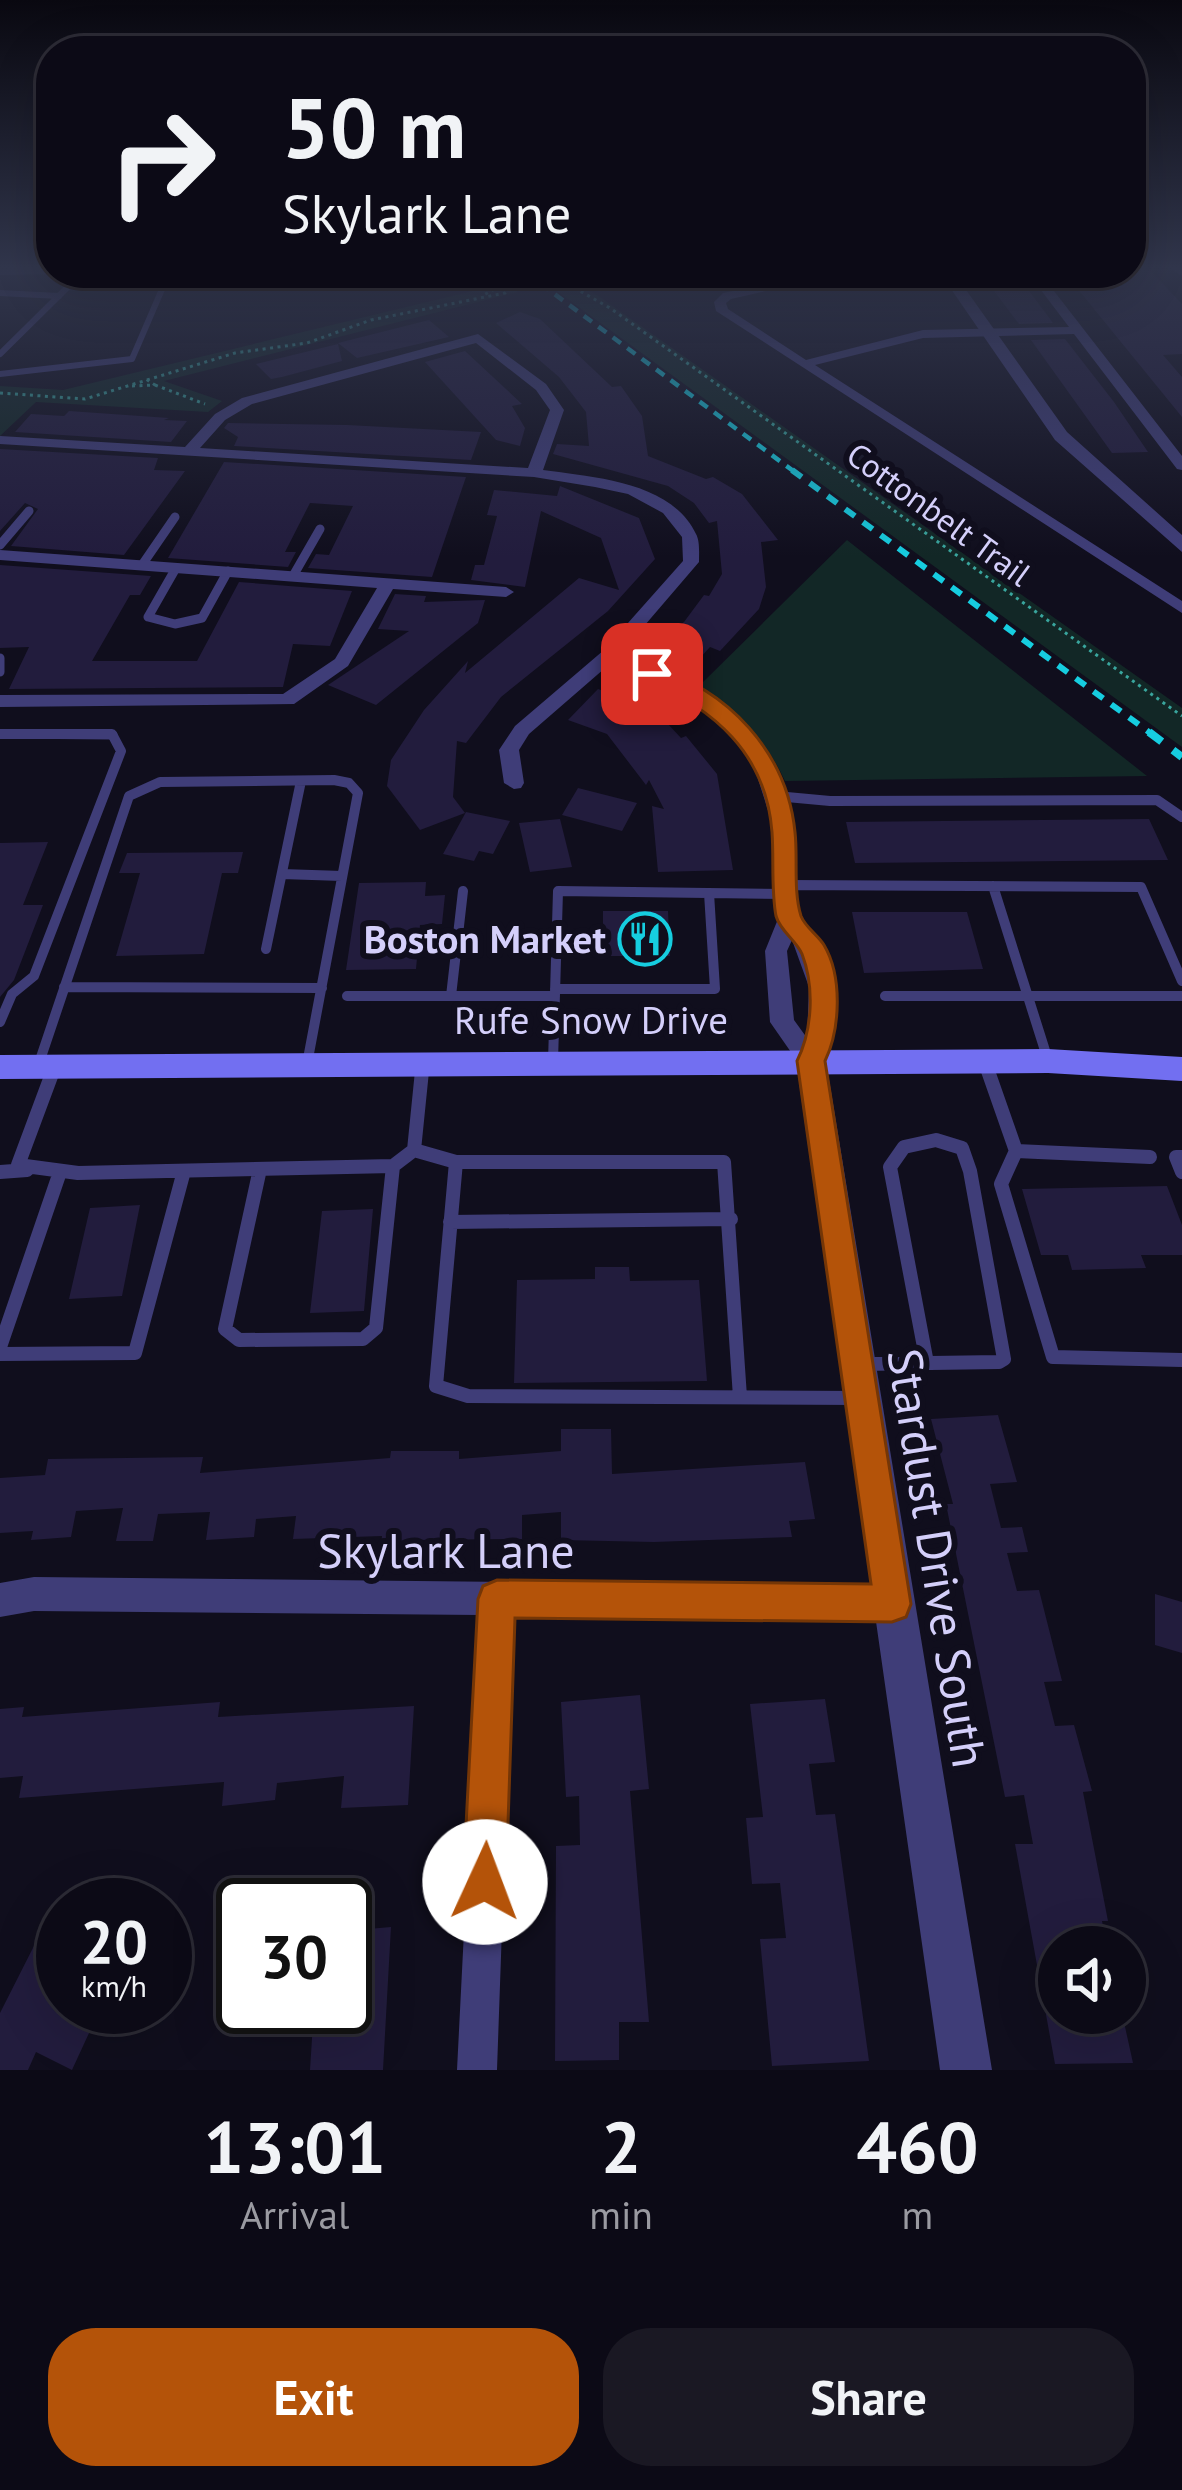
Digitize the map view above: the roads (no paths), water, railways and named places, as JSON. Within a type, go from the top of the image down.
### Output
[{"type":"main road","name":"Rufe Snow Drive","points":[[0,1067],[1048,1061],[1182,1069]]},
{"type":"street","points":[[189,452],[220,417],[247,400],[383,364]]},
{"type":"street","points":[[511,364],[541,387],[557,410],[534,473]]},
{"type":"street","points":[[804,364],[1182,608]]},
{"type":"street","points":[[1008,364],[1083,461],[1182,546]]},
{"type":"street","points":[[1105,364],[1182,466]]},
{"type":"street","points":[[0,440],[534,473],[633,491],[668,510],[690,536],[692,562],[610,654],[522,730],[509,750],[514,783]]},
{"type":"street","points":[[0,555],[506,592]]},
{"type":"street","points":[[0,701],[287,700],[342,662],[388,583]]},
{"type":"street","points":[[610,654],[689,690],[726,716],[760,752],[776,796],[788,900],[776,951],[782,1022],[811,1061],[826,1031],[814,952],[788,900]]},
{"type":"street","name":"Stardust Drive South","points":[[811,1061],[966,2070]]},
{"type":"street","name":"Skylark Lane","points":[[0,1600],[34,1594],[892,1604]]},
{"type":"street","points":[[477,2070],[497,1599]]},
{"type":"lane","points":[[0,374],[92,364]]},
{"type":"lane","points":[[0,545],[29,511]]},
{"type":"lane","points":[[142,565],[175,517]]},
{"type":"lane","points":[[292,576],[320,529]]},
{"type":"lane","points":[[176,568],[149,608],[148,617],[157,623],[202,618],[229,572]]},
{"type":"lane","points":[[0,658],[4,662],[0,672]]},
{"type":"lane","points":[[0,734],[112,734],[121,751],[34,976],[6,994],[0,1022]]},
{"type":"lane","points":[[266,949],[302,781]]},
{"type":"lane","points":[[27,1170],[18,1166],[64,988],[129,796],[160,782],[349,783],[358,793],[307,1065]]},
{"type":"lane","points":[[776,796],[830,801],[1157,800],[1182,817]]},
{"type":"lane","points":[[282,874],[343,876]]},
{"type":"lane","points":[[993,886],[1048,1061]]},
{"type":"lane","points":[[553,1062],[558,891],[709,893],[788,900],[993,886],[1141,887],[1182,981]]},
{"type":"lane","points":[[451,996],[463,891]]},
{"type":"lane","points":[[347,996],[715,989],[709,893]]},
{"type":"lane","points":[[64,988],[322,988]]},
{"type":"lane","points":[[885,995],[1182,996]]},
{"type":"lane","points":[[984,1061],[1016,1151],[1001,1184],[1053,1358],[1182,1360]]},
{"type":"lane","points":[[0,1172],[393,1166],[414,1150],[423,1063]]},
{"type":"lane","points":[[456,1162],[436,1386],[468,1396],[740,1397],[858,1381],[927,1364],[1004,1359],[970,1171],[962,1148],[946,1140],[904,1147],[890,1166],[927,1364]]},
{"type":"lane","points":[[414,1150],[456,1162],[720,1160],[727,1169],[740,1397]]},
{"type":"lane","points":[[1016,1151],[1150,1157]]},
{"type":"lane","points":[[1182,1156],[1177,1157],[1182,1172]]},
{"type":"lane","points":[[260,1169],[225,1329],[239,1340],[363,1339],[376,1328],[393,1166]]},
{"type":"lane","points":[[60,1172],[0,1350],[135,1353],[184,1171]]},
{"type":"lane","points":[[451,1222],[731,1219]]},
{"type":"railway","points":[[648,364],[796,473]]},
{"type":"railway","points":[[792,470],[1152,734]]},
{"type":"railway","points":[[1152,734],[1182,757]]},
{"type":"place","name":"Boston Market","points":[[645,939]]}]
